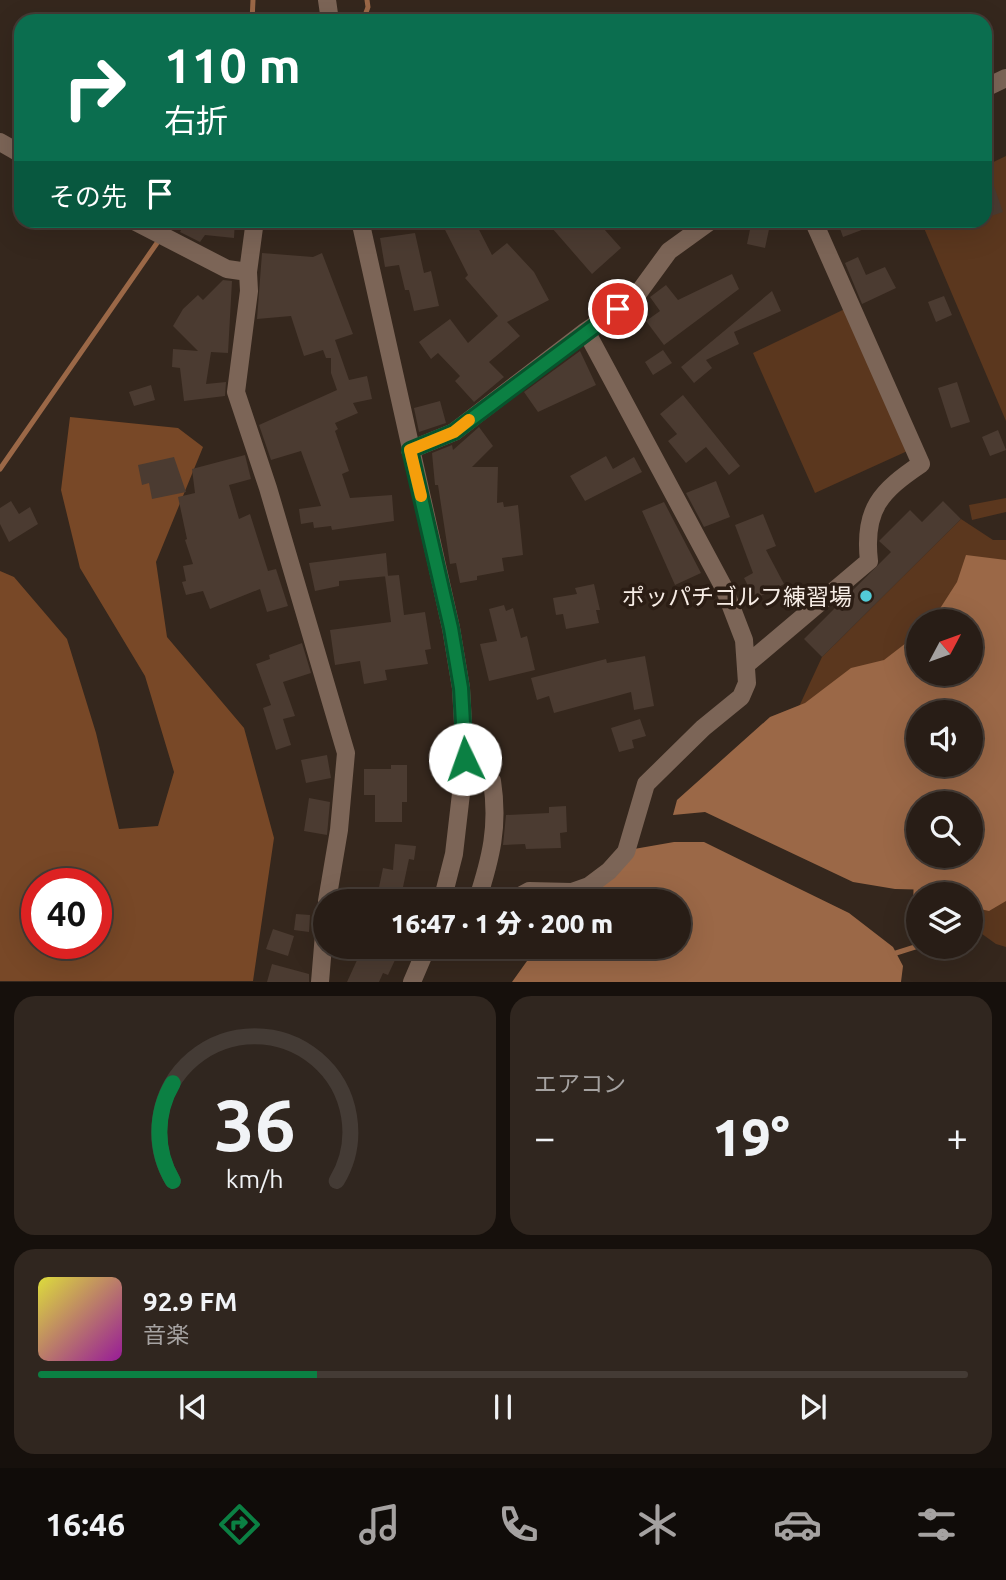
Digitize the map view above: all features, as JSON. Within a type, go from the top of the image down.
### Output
[{"type":"street","points":[[148,228],[228,269],[248,272]]},
{"type":"street","points":[[254,228],[236,392],[272,500],[346,753],[339,830],[329,889]]},
{"type":"street","points":[[362,228],[451,628],[461,688],[465,759],[453,854],[445,889]]},
{"type":"street","points":[[410,450],[454,432],[586,331],[634,299],[669,251],[701,228]]},
{"type":"street","points":[[746,665],[869,561],[867,546],[871,516],[880,496],[921,464],[817,228]]},
{"type":"street","points":[[580,889],[609,871],[626,852],[646,784],[703,728],[741,697],[747,683],[744,640],[724,588],[586,331]]},
{"type":"street","points":[[461,783],[492,781],[495,833],[480,889]]},
{"type":"street","points":[[320,982],[322,959]]},
{"type":"street","points":[[412,982],[422,959]]},
{"type":"shaded area","points":[[1006,156],[1006,421],[924,228],[992,228],[992,163]]},
{"type":"shaded area","points":[[851,306],[914,448],[815,493],[753,353]]},
{"type":"shaded area","points":[[70,417],[178,428],[203,447],[156,562],[167,637],[244,728],[274,838],[253,981],[0,981],[0,571],[14,577],[67,639],[96,733],[119,829],[158,826],[174,772],[145,676],[80,568],[61,490]]},
{"type":"shaded area","points":[[1006,498],[1006,512],[972,520],[969,505]]},
{"type":"shaded area","points":[[961,519],[993,540],[1006,540],[1006,947],[983,935],[983,882],[915,882],[784,739],[822,657]]},
{"type":"shaded area","points":[[966,555],[1006,560],[1006,901],[989,911],[983,910],[983,882],[906,882],[906,889],[853,882],[705,812],[673,815],[677,800],[770,717],[805,703],[851,668],[884,660],[906,643],[906,686],[984,686],[984,609],[940,609],[957,582]]},
{"type":"shaded area","points":[[674,842],[704,842],[849,913],[893,947],[903,966],[901,982],[512,982],[528,959],[691,959],[691,889],[587,889],[634,849]]},
{"type":"building","points":[[992,180],[1003,212],[992,216]]},
{"type":"building","points":[[182,228],[235,228],[234,238],[205,235],[200,242],[180,232]]},
{"type":"building","points":[[444,228],[478,228],[492,255],[507,243],[534,272],[549,300],[507,322],[520,336],[489,362],[504,377],[474,402],[455,381],[460,376],[438,353],[431,359],[419,342],[450,319],[468,343],[498,316],[465,278],[468,275]]},
{"type":"building","points":[[552,228],[603,228],[621,248],[592,274]]},
{"type":"building","points":[[750,228],[769,228],[765,248],[747,244]]},
{"type":"building","points":[[840,228],[867,228],[843,237]]},
{"type":"building","points":[[415,233],[424,273],[431,271],[439,306],[414,311],[399,265],[385,267],[380,238]]},
{"type":"building","points":[[262,253],[313,257],[322,253],[353,334],[335,340],[349,380],[367,376],[372,399],[353,403],[358,413],[335,423],[338,429],[335,431],[349,471],[342,474],[350,498],[392,495],[394,521],[332,530],[331,526],[314,528],[313,522],[301,524],[299,509],[321,506],[301,451],[271,460],[259,425],[337,390],[331,373],[331,358],[326,358],[323,350],[304,356],[291,316],[257,319]]},
{"type":"building","points":[[858,257],[866,275],[885,267],[896,288],[862,304],[845,263]]},
{"type":"building","points":[[732,274],[739,289],[664,345],[646,321],[660,311],[650,297],[666,285],[678,300]]},
{"type":"building","points":[[223,280],[232,281],[228,353],[211,352],[206,384],[226,382],[225,396],[184,401],[180,368],[172,367],[173,349],[198,351],[173,326],[183,309],[198,295],[203,300]]},
{"type":"building","points":[[772,291],[781,311],[734,332],[739,344],[706,360],[712,368],[694,383],[681,367]]},
{"type":"building","points":[[944,296],[952,315],[936,322],[928,302]]},
{"type":"building","points":[[663,350],[672,363],[653,375],[645,362]]},
{"type":"building","points":[[580,351],[596,385],[538,412],[524,392]]},
{"type":"building","points":[[957,382],[970,422],[951,428],[938,388]]},
{"type":"building","points":[[151,385],[155,400],[134,406],[129,392]]},
{"type":"building","points":[[683,395],[740,466],[729,475],[706,447],[686,463],[668,441],[677,434],[660,414]]},
{"type":"building","points":[[440,401],[446,423],[419,432],[414,408]]},
{"type":"building","points":[[479,427],[493,446],[472,467],[498,467],[497,503],[503,502],[504,507],[518,505],[523,555],[502,558],[504,571],[477,576],[477,580],[460,583],[456,563],[450,564],[438,485],[435,485],[432,453],[452,445],[453,450]]},
{"type":"building","points":[[998,430],[1006,450],[990,456],[982,437]]},
{"type":"building","points":[[245,455],[251,479],[229,485],[239,519],[250,514],[268,571],[276,569],[288,606],[267,612],[260,589],[210,609],[203,591],[186,595],[182,582],[186,581],[183,566],[193,564],[185,540],[187,539],[178,497],[195,493],[192,469]]},
{"type":"building","points":[[606,456],[613,469],[634,457],[642,472],[585,501],[570,476]]},
{"type":"building","points":[[174,457],[186,492],[152,499],[149,483],[142,485],[138,465]]},
{"type":"building","points":[[716,481],[730,517],[704,527],[686,493]]},
{"type":"building","points":[[11,501],[19,514],[30,507],[38,524],[9,542],[0,524],[0,508]]},
{"type":"building","name":"ポッパチゴルフ練習場","points":[[943,501],[961,519],[822,657],[804,639],[891,552],[879,541],[910,510],[922,522]]},
{"type":"building","points":[[664,502],[701,573],[675,585],[642,511]]},
{"type":"building","points":[[763,514],[776,546],[766,550],[784,584],[755,599],[744,578],[753,573],[735,525]]},
{"type":"building","points":[[386,553],[388,576],[339,581],[339,586],[315,591],[309,563]]},
{"type":"building","points":[[399,575],[404,615],[425,612],[431,649],[425,650],[428,664],[385,670],[387,680],[364,684],[360,661],[335,665],[330,630],[391,622],[385,576]]},
{"type":"building","points":[[594,584],[600,610],[596,610],[599,623],[566,629],[563,614],[556,615],[553,598],[577,594],[575,588]]},
{"type":"building","points":[[504,605],[506,611],[513,608],[521,638],[527,636],[535,670],[489,681],[480,644],[497,641],[489,609]]},
{"type":"building","points":[[302,643],[311,673],[283,682],[295,716],[283,719],[291,745],[276,750],[263,708],[271,705],[256,664],[270,659],[269,655]]},
{"type":"building","points":[[645,656],[654,706],[634,710],[631,692],[554,713],[549,696],[537,700],[531,678],[606,659],[607,663]]},
{"type":"building","points":[[640,719],[646,736],[632,740],[634,748],[619,752],[611,728]]},
{"type":"building","points":[[327,755],[331,778],[306,783],[301,760]]},
{"type":"building","points":[[391,765],[407,765],[407,802],[402,802],[402,822],[375,822],[375,795],[364,795],[364,769],[391,769]]},
{"type":"building","points":[[309,798],[330,802],[327,835],[304,831]]},
{"type":"building","points":[[566,806],[567,832],[560,833],[561,848],[526,849],[525,844],[503,845],[506,815],[549,813],[549,807]]},
{"type":"building","points":[[395,844],[416,846],[414,860],[409,859],[403,889],[379,889],[383,868],[393,870]]},
{"type":"building","points":[[296,914],[310,915],[309,932],[294,930]]},
{"type":"building","points":[[273,929],[294,936],[288,956],[266,949]]},
{"type":"building","points":[[358,959],[395,959],[388,975],[383,973],[379,982],[347,982]]},
{"type":"building","points":[[272,964],[309,974],[309,982],[267,982]]},
{"type":"waterway","points":[[252,14],[253,0]]},
{"type":"waterway","points":[[366,14],[367,0]]},
{"type":"waterway","points":[[0,469],[157,243]]},
{"type":"waterway","points":[[896,953],[906,950]]},
{"type":"slow traffic","points":[[421,496],[410,450],[454,432],[469,420]]},
{"type":"place","name":"ポッパチゴルフ練習場","points":[[866,596]]},
{"type":"route","points":[[465,759],[461,688],[451,628],[410,450],[454,432],[618,309]]}]
